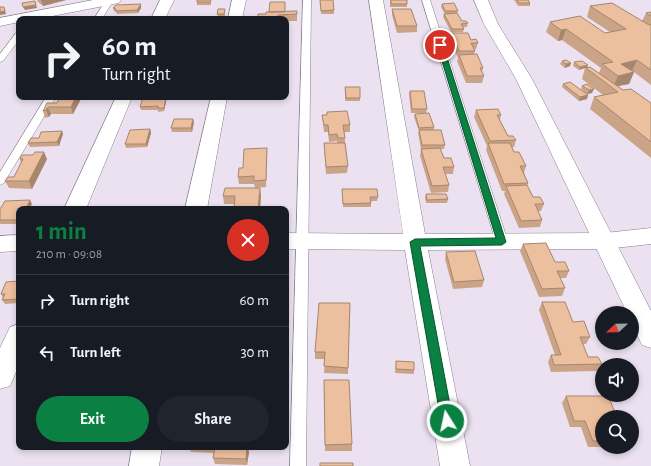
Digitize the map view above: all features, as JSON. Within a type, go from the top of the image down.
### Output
[{"type":"street","points":[[38,16],[111,0]]},
{"type":"street","points":[[159,16],[167,0]]},
{"type":"street","points":[[236,16],[239,0]]},
{"type":"street","points":[[376,0],[415,242],[455,466]]},
{"type":"street","points":[[481,0],[491,24],[524,79],[651,337]]},
{"type":"street","points":[[0,22],[16,20]]},
{"type":"street","points":[[76,206],[123,100]]},
{"type":"street","points":[[197,206],[218,100]]},
{"type":"street","points":[[294,241],[604,241],[651,236]]},
{"type":"street","points":[[0,244],[16,243]]},
{"type":"street","points":[[0,377],[16,342]]},
{"type":"street","points":[[144,466],[147,450]]},
{"type":"lane","points":[[100,16],[111,0]]},
{"type":"lane","points":[[298,466],[294,241],[307,0]]},
{"type":"lane","points":[[426,0],[502,242]]},
{"type":"lane","points":[[0,59],[16,39]]},
{"type":"lane","points":[[0,181],[49,100]]},
{"type":"building","points":[[197,0],[211,0],[210,2],[197,2]]},
{"type":"building","points":[[320,0],[333,0],[334,10],[321,11]]},
{"type":"building","points":[[391,0],[407,0],[407,4],[391,4]]},
{"type":"building","points":[[517,0],[528,0],[530,3],[519,3]]},
{"type":"building","points":[[35,1],[36,5],[23,7],[22,3]]},
{"type":"building","points":[[270,2],[285,2],[285,12],[269,12]]},
{"type":"building","points":[[454,3],[458,11],[445,11],[442,4]]},
{"type":"building","points":[[612,3],[649,25],[651,24],[651,70],[637,60],[621,64],[634,72],[618,76],[602,64],[613,62],[566,29],[561,30],[550,22],[580,16],[605,33],[626,29],[590,6]]},
{"type":"building","points":[[141,4],[137,10],[116,11],[115,8],[113,8],[116,5]]},
{"type":"building","points":[[0,7],[4,7],[5,11],[0,12]]},
{"type":"building","points":[[218,9],[225,9],[224,14],[217,14]]},
{"type":"building","points":[[392,9],[411,9],[417,26],[397,26]]},
{"type":"building","points":[[297,11],[297,14],[258,16],[258,14],[266,14],[266,12]]},
{"type":"building","points":[[457,13],[462,21],[466,21],[468,23],[461,24],[464,29],[452,29],[444,14]]},
{"type":"building","points":[[451,33],[468,33],[471,40],[476,39],[478,43],[471,43],[475,51],[459,51]]},
{"type":"building","points":[[477,54],[483,68],[480,68],[484,76],[467,76],[459,55]]},
{"type":"building","points":[[566,60],[571,63],[566,64],[562,61]]},
{"type":"building","points":[[582,61],[588,65],[580,67],[574,62]]},
{"type":"building","points":[[590,67],[623,90],[631,89],[651,103],[651,142],[594,97],[618,92],[586,68]]},
{"type":"building","points":[[570,82],[588,95],[580,97],[563,84]]},
{"type":"building","points":[[587,84],[594,89],[589,90],[582,86]]},
{"type":"building","points":[[345,87],[360,87],[360,98],[346,98]]},
{"type":"building","points":[[410,91],[424,91],[427,109],[412,109]]},
{"type":"building","points":[[58,100],[74,100],[71,107],[48,107],[43,111],[47,103],[57,103]]},
{"type":"building","points":[[142,100],[165,100],[164,108],[158,108],[158,106],[140,107]]},
{"type":"building","points":[[498,109],[501,115],[497,115],[508,136],[513,136],[516,140],[490,141],[476,110]]},
{"type":"building","points":[[347,111],[350,125],[343,125],[345,138],[338,138],[337,134],[329,135],[328,125],[324,125],[322,115],[327,115],[327,112]]},
{"type":"building","points":[[429,113],[434,127],[419,128],[415,114]]},
{"type":"building","points":[[174,119],[193,119],[191,128],[171,128]]},
{"type":"building","points":[[150,129],[146,144],[125,144],[130,130]]},
{"type":"building","points":[[419,130],[441,130],[445,145],[422,145]]},
{"type":"building","points":[[62,131],[57,142],[28,143],[31,138],[39,138],[41,132]]},
{"type":"building","points":[[324,143],[345,143],[348,166],[326,167]]},
{"type":"building","points":[[488,143],[510,143],[514,152],[519,152],[526,166],[520,166],[528,183],[504,184]]},
{"type":"building","points":[[267,148],[266,180],[254,181],[254,176],[238,177],[239,168],[243,168],[244,149]]},
{"type":"building","points":[[440,148],[444,158],[451,158],[454,167],[443,167],[449,185],[432,186],[421,149]]},
{"type":"building","points":[[35,152],[44,152],[29,181],[5,181],[8,177],[14,177],[23,159],[20,159],[22,155],[33,155]]},
{"type":"building","points":[[527,185],[533,197],[540,197],[544,204],[535,204],[542,220],[521,221],[506,186]]},
{"type":"building","points":[[225,188],[260,188],[258,206],[234,206],[235,196],[223,196]]},
{"type":"building","points":[[342,189],[377,189],[378,197],[370,197],[371,203],[343,204]]},
{"type":"building","points":[[426,194],[446,194],[448,199],[427,200]]},
{"type":"building","points":[[30,200],[27,206],[16,206],[16,220],[0,220],[0,209],[5,201]]},
{"type":"building","points":[[546,243],[555,262],[565,262],[569,271],[557,271],[565,288],[542,289],[523,244]]},
{"type":"building","points":[[475,251],[484,280],[454,282],[446,252]]},
{"type":"building","points":[[16,281],[16,299],[2,300],[5,294],[1,294],[6,282]]},
{"type":"building","points":[[542,302],[565,302],[573,322],[584,321],[590,337],[580,337],[588,357],[599,358],[595,358],[595,364],[554,365],[551,355],[561,355]]},
{"type":"building","points":[[319,303],[350,303],[348,368],[324,366],[325,352],[315,352]]},
{"type":"building","points":[[396,361],[414,362],[414,370],[396,369]]},
{"type":"building","points":[[324,380],[349,380],[352,444],[325,445]]},
{"type":"building","points":[[566,396],[595,396],[595,402],[611,402],[614,410],[595,410],[595,441],[593,441],[585,421],[574,421]]},
{"type":"building","points":[[214,450],[247,450],[246,459],[213,458]]},
{"type":"building","points":[[320,463],[353,463],[353,466],[320,466]]},
{"type":"route","points":[[440,45],[502,242],[415,242],[447,421]]}]
